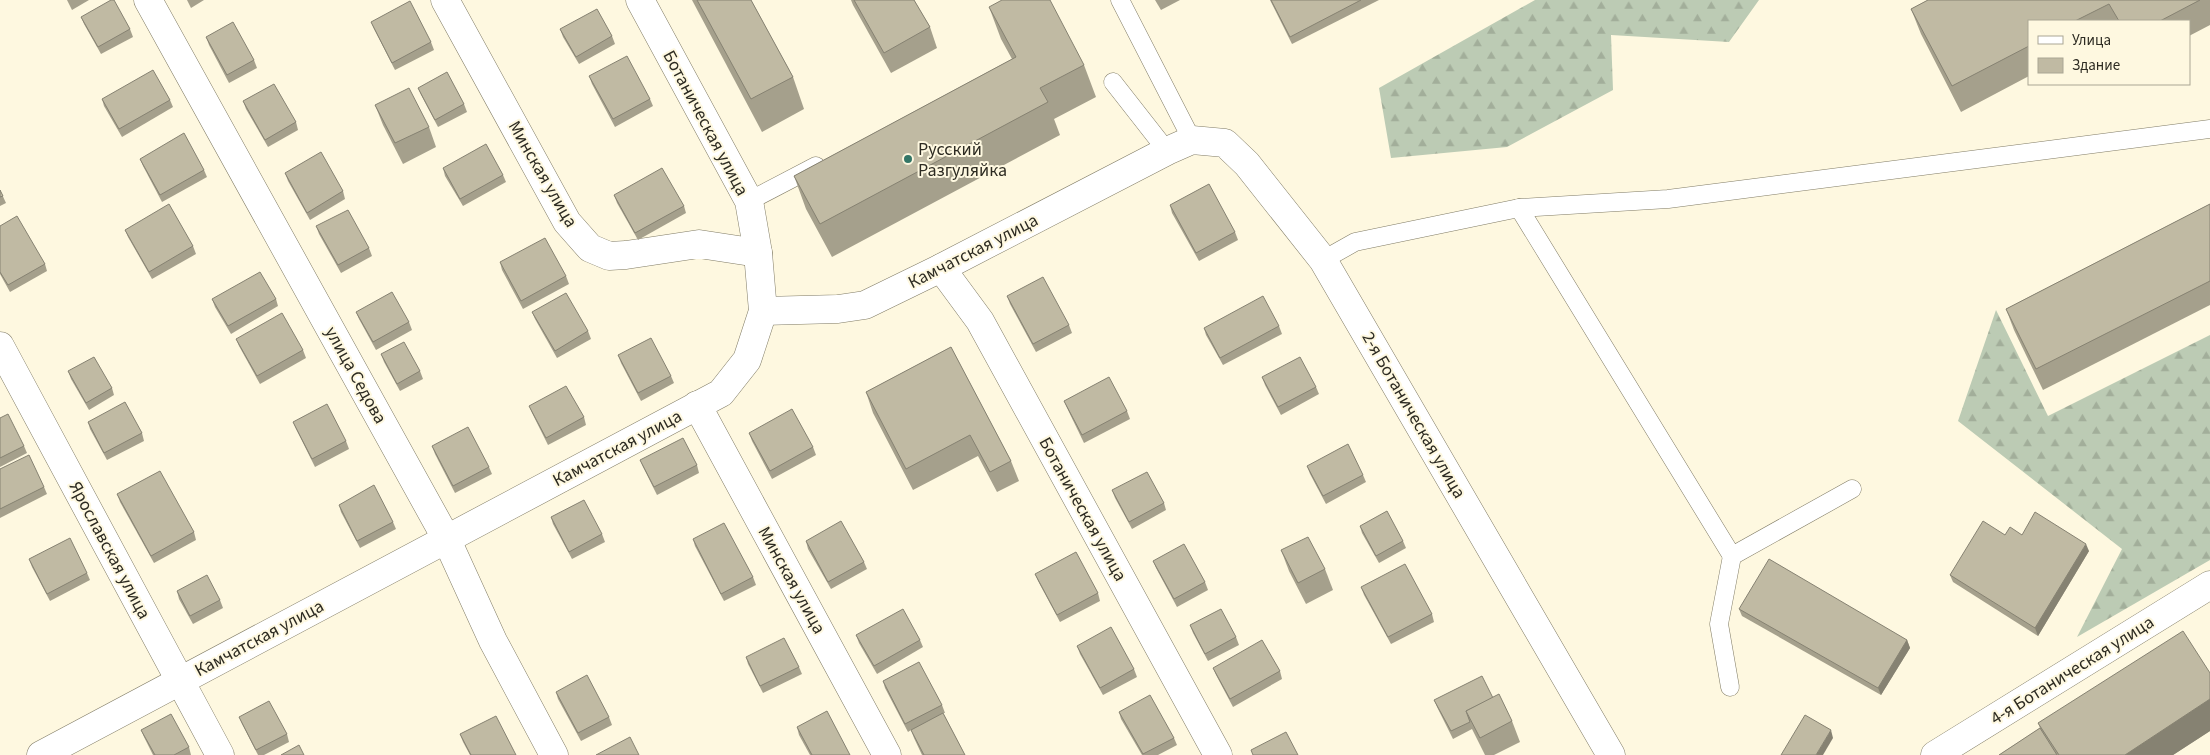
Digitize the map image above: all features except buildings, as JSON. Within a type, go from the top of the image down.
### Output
[{"type":"street","name":"улица Седова","points":[[148,0],[446,538],[493,641],[554,755]]},
{"type":"street","name":"Минская улица","points":[[446,0],[567,222],[590,248],[609,256],[626,256],[699,244],[758,253]]},
{"type":"street","name":"Ботаническая улица","points":[[640,0],[749,201],[758,253],[763,311]]},
{"type":"street","name":"2-я Ботаническая улица","points":[[1167,150],[1192,140],[1225,143],[1247,164],[1323,260],[1611,755]]},
{"type":"street","name":"Камчатская улица","points":[[41,755],[721,393],[747,360],[763,311],[838,309],[865,305],[941,268],[1167,150]]},
{"type":"street","name":"Ботаническая улица","points":[[941,268],[980,322],[1218,755]]},
{"type":"street","name":"Ярославская улица","points":[[0,346],[220,755]]},
{"type":"street","name":"Минская улица","points":[[698,405],[888,755]]},
{"type":"street","name":"4-я Ботаническая улица","points":[[1935,755],[2210,585]]},
{"type":"lane","points":[[1120,0],[1192,140]]},
{"type":"lane","points":[[1113,82],[1167,150]]},
{"type":"lane","points":[[1323,260],[1355,242],[1519,208],[1668,199],[2210,129]]},
{"type":"lane","points":[[749,201],[835,155]]},
{"type":"lane","points":[[1519,208],[1732,556],[1719,624],[1730,687]]},
{"type":"lane","points":[[1732,556],[1852,489]]},
{"type":"green space","points":[[1535,0],[1759,0],[1729,42],[1611,35],[1613,90],[1507,147],[1391,158],[1379,88]]},
{"type":"green space","points":[[1996,310],[2048,416],[2210,335],[2210,560],[2077,637],[2122,549],[1958,421]]},
{"type":"place","name":"Русский Разгуляйка","points":[[908,159]]}]
